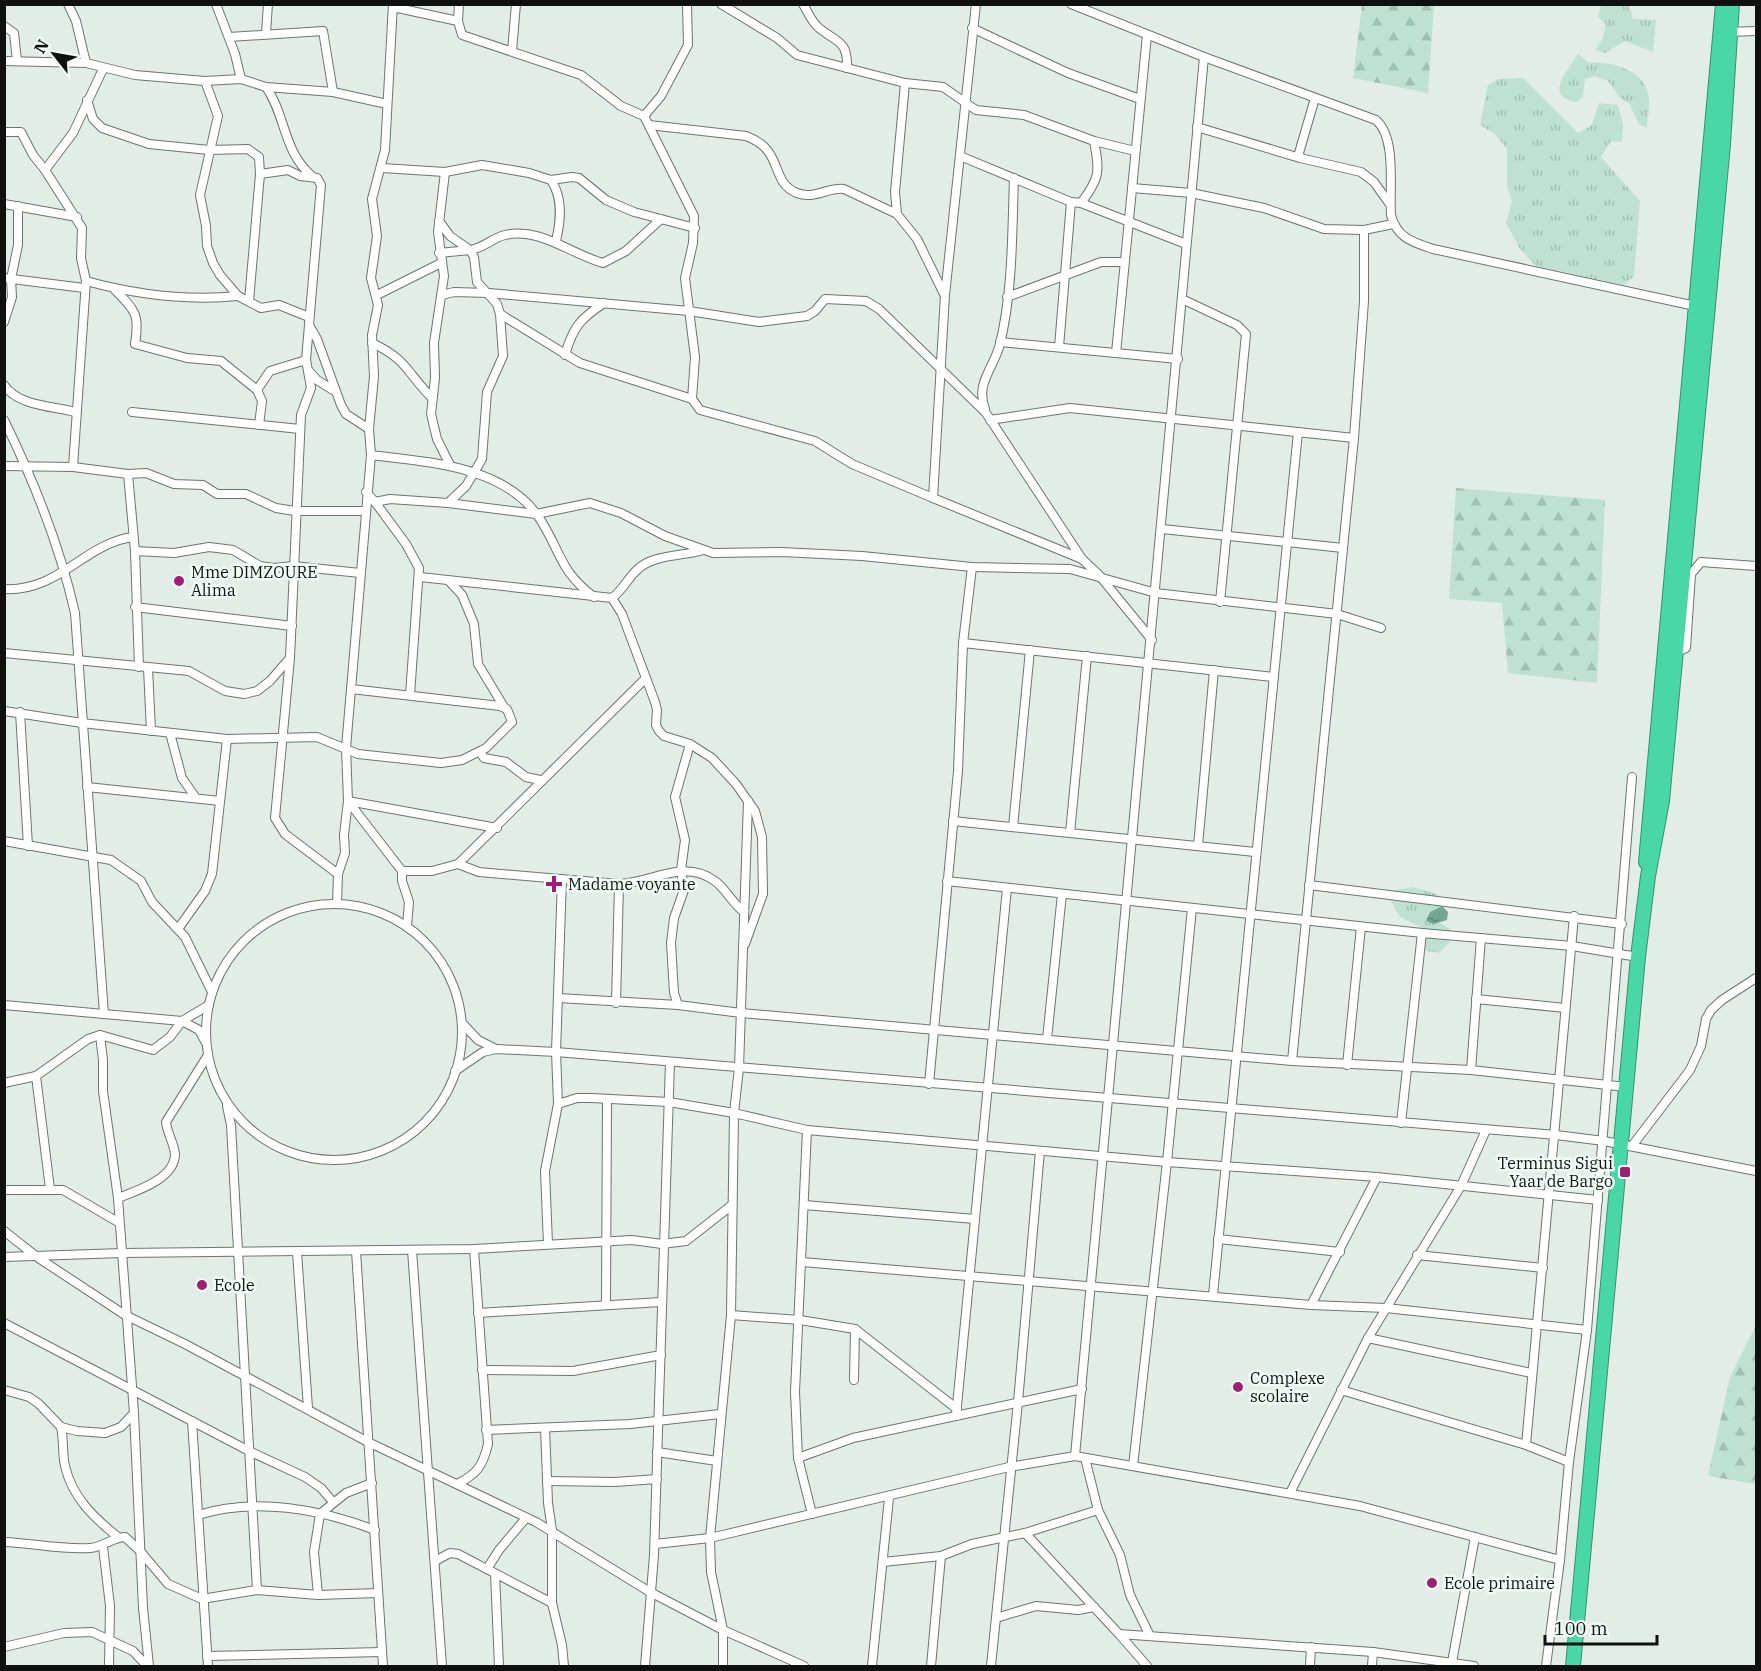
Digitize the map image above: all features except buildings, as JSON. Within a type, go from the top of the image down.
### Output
[{"type":"highway","points":[[1573,1666],[1626,1145],[1626,1087],[1638,957],[1648,876],[1662,801],[1723,144],[1725,32],[1723,4]]},
{"type":"highway","points":[[1648,876],[1645,855],[1695,306],[1725,32],[1732,4]]},
{"type":"street","points":[[68,4],[76,21],[86,63]]},
{"type":"street","points":[[266,33],[268,4]]},
{"type":"street","points":[[459,4],[458,21],[462,35],[581,75],[621,106],[644,116],[690,206],[695,228],[684,278],[695,357],[692,399]]},
{"type":"street","points":[[512,51],[516,4]]},
{"type":"street","points":[[644,116],[661,96],[688,45],[687,4]]},
{"type":"street","points":[[721,4],[777,38],[792,53],[905,83],[943,87],[965,104],[983,112],[1024,115],[1094,141],[1135,151]]},
{"type":"street","points":[[803,4],[817,27],[842,44],[847,55],[847,68]]},
{"type":"street","points":[[933,498],[945,295],[976,4]]},
{"type":"street","points":[[1071,4],[1204,57],[1364,114],[1384,128],[1390,161],[1390,204],[1393,224],[1405,239],[1433,249],[1695,306]]},
{"type":"street","points":[[215,6],[229,37],[241,79]]},
{"type":"street","points":[[337,904],[338,874],[345,853],[344,835],[348,801],[346,748],[364,511],[371,455],[369,429],[374,376],[372,343],[377,295],[371,278],[377,236],[372,199],[382,168],[393,6],[458,21]]},
{"type":"street","points":[[4,26],[14,33],[17,61]]},
{"type":"street","points":[[972,28],[1068,73],[1140,99]]},
{"type":"street","points":[[229,37],[323,31],[333,92]]},
{"type":"street","points":[[1725,32],[1756,31]]},
{"type":"street","points":[[1116,353],[1127,221],[1147,35]]},
{"type":"street","points":[[1075,1456],[1134,839],[1204,57]]},
{"type":"street","points":[[4,61],[32,64],[86,63],[135,75],[205,81],[241,79],[266,87],[333,92],[387,104]]},
{"type":"street","points":[[45,170],[74,133],[103,69]]},
{"type":"street","points":[[205,81],[218,116],[200,195],[207,246],[219,276],[238,296],[261,308],[279,305],[309,321],[333,390],[346,414],[369,429]]},
{"type":"street","points":[[897,214],[895,192],[905,83]]},
{"type":"street","points":[[266,87],[274,99],[284,134],[297,161],[317,178],[321,185],[306,360],[311,390],[304,404],[300,429],[290,658],[275,819],[285,834],[338,874]]},
{"type":"street","points":[[1300,158],[1299,153],[1315,98]]},
{"type":"street","points":[[87,100],[93,118],[102,128],[149,144],[209,150],[244,148],[259,157],[260,174],[249,301]]},
{"type":"street","points":[[649,125],[730,134],[760,141],[771,152],[777,172],[786,185],[798,193],[810,195],[835,188],[844,189],[897,214],[917,239],[945,295]]},
{"type":"street","points":[[1197,128],[1300,158],[1361,172],[1374,182],[1390,204]]},
{"type":"street","points":[[4,132],[21,132],[33,155],[77,217],[82,228],[81,258],[85,284],[73,467]]},
{"type":"street","points":[[1081,203],[1097,181],[1100,168],[1094,141]]},
{"type":"street","points":[[960,156],[1071,202],[1081,203],[1186,244]]},
{"type":"street","points":[[382,168],[445,172],[487,165],[551,180],[579,178],[606,200],[634,212],[695,228]]},
{"type":"street","points":[[260,174],[288,170],[300,177],[312,176]]},
{"type":"street","points":[[445,172],[439,253],[444,276],[434,343],[435,378],[430,414],[450,465]]},
{"type":"street","points":[[988,416],[980,388],[996,360],[1000,342],[1007,297],[1014,178]]},
{"type":"street","points":[[551,180],[559,194],[560,202],[556,241]]},
{"type":"street","points":[[1132,188],[1191,193],[1277,212],[1324,229],[1364,230],[1393,224]]},
{"type":"street","points":[[1059,347],[1071,202]]},
{"type":"street","points":[[4,204],[77,217]]},
{"type":"street","points":[[4,322],[12,297],[8,278],[18,246],[18,206]]},
{"type":"street","points":[[439,253],[483,247],[502,235],[517,234],[556,241],[584,256],[603,262],[626,251],[661,219]]},
{"type":"street","points":[[440,221],[450,236],[470,250],[474,257],[477,282],[489,293],[500,314],[502,356],[487,392],[484,448],[476,472],[448,503]]},
{"type":"street","points":[[1292,1061],[1354,438],[1364,301],[1364,230]]},
{"type":"street","points":[[1007,297],[1101,262],[1124,262]]},
{"type":"street","points":[[377,295],[441,263]]},
{"type":"street","points":[[8,278],[85,284],[176,298],[238,296]]},
{"type":"street","points":[[114,289],[134,310],[137,317],[135,344],[187,358],[220,361],[256,390],[262,401],[259,425]]},
{"type":"street","points":[[442,295],[454,292],[489,293],[689,311],[759,322],[807,316],[815,312],[825,299],[866,301],[879,309],[988,416],[1082,559],[1099,575],[1152,640]]},
{"type":"street","points":[[1182,299],[1237,325],[1246,334],[1220,602]]},
{"type":"street","points":[[565,355],[575,326],[604,303]]},
{"type":"street","points":[[500,314],[565,355],[597,369],[692,399],[700,410],[815,441],[852,464],[1082,559]]},
{"type":"street","points":[[1000,342],[1178,359]]},
{"type":"street","points":[[372,343],[402,360],[416,382],[432,398]]},
{"type":"street","points":[[256,390],[270,371],[306,360]]},
{"type":"street","points":[[308,370],[317,380],[333,390]]},
{"type":"street","points":[[4,385],[9,391],[26,401],[75,412]]},
{"type":"street","points":[[988,416],[1070,408],[1354,438]]},
{"type":"street","points":[[132,412],[300,429]]},
{"type":"street","points":[[4,420],[27,468],[65,572],[75,613],[104,1014]]},
{"type":"street","points":[[1213,1295],[1298,432]]},
{"type":"street","points":[[371,455],[450,465],[476,472],[506,489],[536,514],[568,573],[596,599]]},
{"type":"street","points":[[4,466],[73,467],[146,474],[174,484],[203,485],[224,495],[246,494],[267,506],[295,511],[364,511]]},
{"type":"street","points":[[128,474],[135,551],[135,607],[151,731]]},
{"type":"street","points":[[366,492],[414,557],[420,577],[410,695]]},
{"type":"street","points":[[375,502],[390,499],[448,503],[536,514],[590,503],[621,513],[701,551]]},
{"type":"street","points":[[1162,529],[1343,548]]},
{"type":"street","points":[[4,589],[41,584],[65,572],[106,543],[133,537]]},
{"type":"street","points":[[135,551],[174,553],[209,548],[232,550],[260,566],[274,568],[293,566],[360,573]]},
{"type":"street","points":[[420,577],[596,599],[612,598],[620,593],[637,569],[653,560],[701,551],[734,554],[782,552],[862,556],[972,567],[1054,567],[1099,575],[1156,593],[1337,614],[1381,628]]},
{"type":"street","points":[[1676,652],[1686,648],[1691,574],[1694,568],[1701,562],[1756,566]]},
{"type":"street","points":[[929,1084],[953,821],[963,643],[972,567]]},
{"type":"street","points":[[4,711],[82,723],[227,739],[317,737],[358,754],[441,763],[462,760],[480,752],[512,722],[478,664],[474,624],[462,595],[450,582]]},
{"type":"street","points":[[612,598],[622,614],[657,710],[656,725],[659,731],[664,736],[690,744],[721,766],[754,811],[762,837],[763,894],[754,926],[744,947]]},
{"type":"street","points":[[135,607],[292,626]]},
{"type":"street","points":[[963,643],[1273,677]]},
{"type":"street","points":[[1013,827],[1030,650]]},
{"type":"street","points":[[4,653],[189,671],[225,691],[244,694],[257,691],[270,681],[290,658]]},
{"type":"street","points":[[1070,833],[1087,656]]},
{"type":"street","points":[[1198,846],[1214,670]]},
{"type":"street","points":[[402,871],[432,871],[458,864],[497,828],[540,780],[645,679]]},
{"type":"street","points":[[351,689],[504,707]]},
{"type":"street","points":[[20,712],[28,846]]},
{"type":"street","points":[[170,733],[182,778],[196,798]]},
{"type":"street","points":[[178,929],[205,891],[212,874],[227,739]]},
{"type":"street","points":[[678,1005],[674,993],[671,944],[674,918],[684,890],[681,870],[685,840],[675,797],[690,744]]},
{"type":"street","points":[[480,752],[484,758],[506,762],[526,777],[540,780]]},
{"type":"street","points":[[1546,1666],[1560,1560],[1569,1462],[1587,1330],[1620,954],[1632,777]]},
{"type":"street","points":[[87,787],[220,801]]},
{"type":"street","points":[[348,801],[497,828]]},
{"type":"street","points":[[348,801],[402,871],[402,881],[410,902],[407,926]]},
{"type":"street","points":[[723,1666],[723,1630],[711,1572],[710,1538],[731,1315],[734,1113],[740,1068],[748,801]]},
{"type":"street","points":[[953,821],[1255,852]]},
{"type":"street","points":[[4,841],[111,860],[141,881],[152,902],[185,937],[212,992]]},
{"type":"street","points":[[458,864],[473,871],[619,884],[635,884],[681,870],[714,880],[735,906],[744,912]]},
{"type":"street","points":[[548,1244],[545,1171],[558,1104],[556,1052],[562,879]]},
{"type":"street","points":[[948,881],[1361,927],[1572,946],[1638,957]]},
{"type":"street","points":[[616,1003],[619,884]]},
{"type":"street","points":[[1310,885],[1574,916],[1622,924]]},
{"type":"street","points":[[956,1412],[1007,888]]},
{"type":"street","points":[[1047,1039],[1062,894]]},
{"type":"street","points":[[337,904],[374,910],[407,926],[435,952],[448,973],[457,997],[461,1022],[461,1047],[455,1071],[438,1105],[413,1133],[380,1151],[343,1160],[306,1157],[271,1144],[250,1130],[226,1101],[214,1079],[206,1042],[212,992],[229,959],[260,927],[300,908],[337,904]]},
{"type":"street","points":[[1133,1466],[1167,1162],[1192,908]]},
{"type":"street","points":[[1526,1445],[1531,1373],[1556,1135],[1574,916]]},
{"type":"street","points":[[1347,1065],[1361,927]]},
{"type":"street","points":[[1401,1123],[1422,933]]},
{"type":"street","points":[[1471,1070],[1481,938]]},
{"type":"street","points":[[1626,1145],[1690,1070],[1701,1046],[1706,1019],[1711,1010],[1756,978]]},
{"type":"street","points":[[558,998],[678,1005],[741,1013],[1292,1061],[1471,1070],[1626,1087]]},
{"type":"street","points":[[1476,999],[1565,1008]]},
{"type":"street","points":[[4,1005],[182,1021],[199,1030],[206,1042]]},
{"type":"street","points":[[4,1083],[36,1076],[88,1039],[100,1035],[153,1050],[170,1037],[182,1021],[209,1005]]},
{"type":"street","points":[[461,1022],[470,1034],[496,1049]]},
{"type":"street","points":[[100,1035],[105,1113],[118,1198],[134,1413],[148,1666]]},
{"type":"street","points":[[455,1071],[483,1052],[496,1049],[556,1052],[1109,1100],[1556,1135],[1604,1141],[1756,1171]]},
{"type":"street","points":[[118,1198],[149,1184],[170,1168],[175,1156],[166,1122],[208,1055]]},
{"type":"street","points":[[645,1666],[655,1544],[662,1244],[670,1062]]},
{"type":"street","points":[[36,1076],[50,1189]]},
{"type":"street","points":[[558,1104],[577,1098],[669,1102],[734,1113],[807,1130],[1167,1162],[1225,1164],[1377,1177],[1598,1200]]},
{"type":"street","points":[[226,1101],[231,1125],[257,1590]]},
{"type":"street","points":[[606,1304],[607,1101]]},
{"type":"street","points":[[807,1130],[795,1392],[798,1458],[812,1514]]},
{"type":"street","points":[[1290,1493],[1368,1338],[1461,1186],[1486,1130]]},
{"type":"street","points":[[991,1666],[1009,1467],[1018,1402],[1040,1150]]},
{"type":"street","points":[[1311,1305],[1377,1177]]},
{"type":"street","points":[[4,1190],[63,1190],[118,1222]]},
{"type":"street","points":[[4,1257],[122,1253],[474,1249],[548,1244],[582,1245],[632,1240],[662,1244],[686,1241],[732,1205]]},
{"type":"street","points":[[804,1205],[975,1219]]},
{"type":"street","points":[[4,1231],[37,1257],[125,1315],[308,1408],[368,1442],[552,1530],[580,1551],[650,1592],[723,1630],[804,1666]]},
{"type":"street","points":[[1218,1239],[1340,1252]]},
{"type":"street","points":[[457,1484],[474,1476],[485,1458],[488,1444],[474,1249]]},
{"type":"street","points":[[412,1250],[442,1666]]},
{"type":"street","points":[[356,1251],[383,1666]]},
{"type":"street","points":[[297,1252],[308,1408]]},
{"type":"street","points":[[1417,1255],[1543,1268]]},
{"type":"street","points":[[802,1262],[1311,1305],[1386,1308],[1587,1330]]},
{"type":"street","points":[[478,1313],[661,1302]]},
{"type":"street","points":[[731,1315],[800,1320],[855,1329],[956,1412]]},
{"type":"street","points":[[4,1323],[251,1452],[305,1477],[321,1488],[333,1502]]},
{"type":"street","points":[[854,1380],[855,1329]]},
{"type":"street","points":[[1368,1338],[1531,1373]]},
{"type":"street","points":[[482,1370],[573,1371],[661,1355]]},
{"type":"street","points":[[798,1458],[854,1438],[956,1412],[1082,1389]]},
{"type":"street","points":[[4,1390],[34,1400],[61,1427],[105,1433],[121,1426],[134,1413]]},
{"type":"street","points":[[1341,1390],[1526,1445],[1569,1462]]},
{"type":"street","points":[[486,1430],[657,1422],[720,1414]]},
{"type":"street","points":[[192,1421],[208,1666]]},
{"type":"street","points":[[61,1427],[64,1465],[73,1492],[104,1526],[118,1537]]},
{"type":"street","points":[[545,1428],[552,1530],[552,1603],[562,1645],[564,1666]]},
{"type":"street","points":[[657,1452],[717,1461]]},
{"type":"street","points":[[655,1544],[710,1538],[889,1498],[1009,1467],[1075,1456],[1360,1506],[1560,1560]]},
{"type":"street","points":[[1086,1458],[1098,1510],[1120,1555],[1130,1595],[1150,1636]]},
{"type":"street","points":[[547,1481],[615,1482],[657,1479]]},
{"type":"street","points":[[318,1595],[314,1552],[320,1515],[333,1502],[372,1483]]},
{"type":"street","points":[[872,1666],[889,1498]]},
{"type":"street","points":[[198,1515],[231,1507],[289,1509],[344,1518],[375,1530]]},
{"type":"street","points":[[883,1562],[941,1556],[972,1544],[1025,1533],[1098,1510]]},
{"type":"street","points":[[487,1569],[499,1550],[526,1518]]},
{"type":"street","points":[[1025,1533],[1147,1666]]},
{"type":"street","points":[[4,1542],[80,1549],[103,1547],[118,1537],[125,1537],[168,1584],[202,1599],[257,1590],[318,1595],[378,1593]]},
{"type":"street","points":[[1450,1664],[1475,1537]]},
{"type":"street","points":[[103,1547],[111,1640],[110,1666]]},
{"type":"street","points":[[435,1562],[451,1553],[552,1603]]},
{"type":"street","points":[[931,1666],[941,1556]]},
{"type":"street","points":[[495,1574],[500,1666]]},
{"type":"street","points":[[996,1618],[1036,1606],[1078,1610],[1094,1607]]},
{"type":"street","points":[[4,1647],[75,1632],[92,1632],[133,1652],[148,1666]]},
{"type":"street","points":[[1119,1634],[1373,1652],[1474,1666]]},
{"type":"street","points":[[1310,1666],[1311,1647]]},
{"type":"street","points":[[207,1656],[382,1652]]},
{"type":"street","points":[[1372,1666],[1373,1652]]},
{"type":"green space","points":[[1362,5],[1434,5],[1428,93],[1353,78]]},
{"type":"green space","points":[[1601,5],[1629,5],[1633,19],[1656,20],[1653,52],[1625,41],[1605,53],[1595,50],[1603,38],[1606,24],[1598,17]]},
{"type":"green space","points":[[1578,54],[1589,63],[1608,64],[1627,69],[1642,81],[1649,99],[1647,128],[1639,124],[1629,103],[1620,98],[1608,81],[1595,76],[1585,79],[1583,96],[1577,102],[1561,94],[1564,74]]},
{"type":"green space","points":[[1523,78],[1578,133],[1592,125],[1599,103],[1618,105],[1623,125],[1622,142],[1611,141],[1601,157],[1640,201],[1634,276],[1624,285],[1536,266],[1520,249],[1506,223],[1512,201],[1507,187],[1507,149],[1495,134],[1480,125],[1488,85],[1498,79]]},
{"type":"green space","points":[[1456,488],[1605,500],[1597,683],[1508,673],[1502,603],[1449,599]]},
{"type":"green space","points":[[1413,887],[1437,894],[1442,906],[1430,912],[1427,921],[1440,923],[1451,930],[1449,943],[1439,953],[1427,951],[1416,941],[1420,927],[1399,916],[1391,901],[1395,890]]},
{"type":"green space","points":[[1756,1325],[1756,1484],[1708,1476],[1730,1377]]},
{"type":"water","points":[[1442,906],[1448,912],[1447,920],[1434,924],[1426,921],[1430,912]]},
{"type":"place","name":"Mme DIMZOURE Alima","points":[[179,581]]},
{"type":"place","name":"Madame voyante","points":[[554,884]]},
{"type":"place","name":"Terminus Sigui Yaar de Bargo","points":[[1625,1172]]},
{"type":"place","name":"Ecole","points":[[202,1285]]},
{"type":"place","name":"Complexe scolaire","points":[[1238,1387]]},
{"type":"place","name":"Ecole primaire","points":[[1432,1583]]}]
